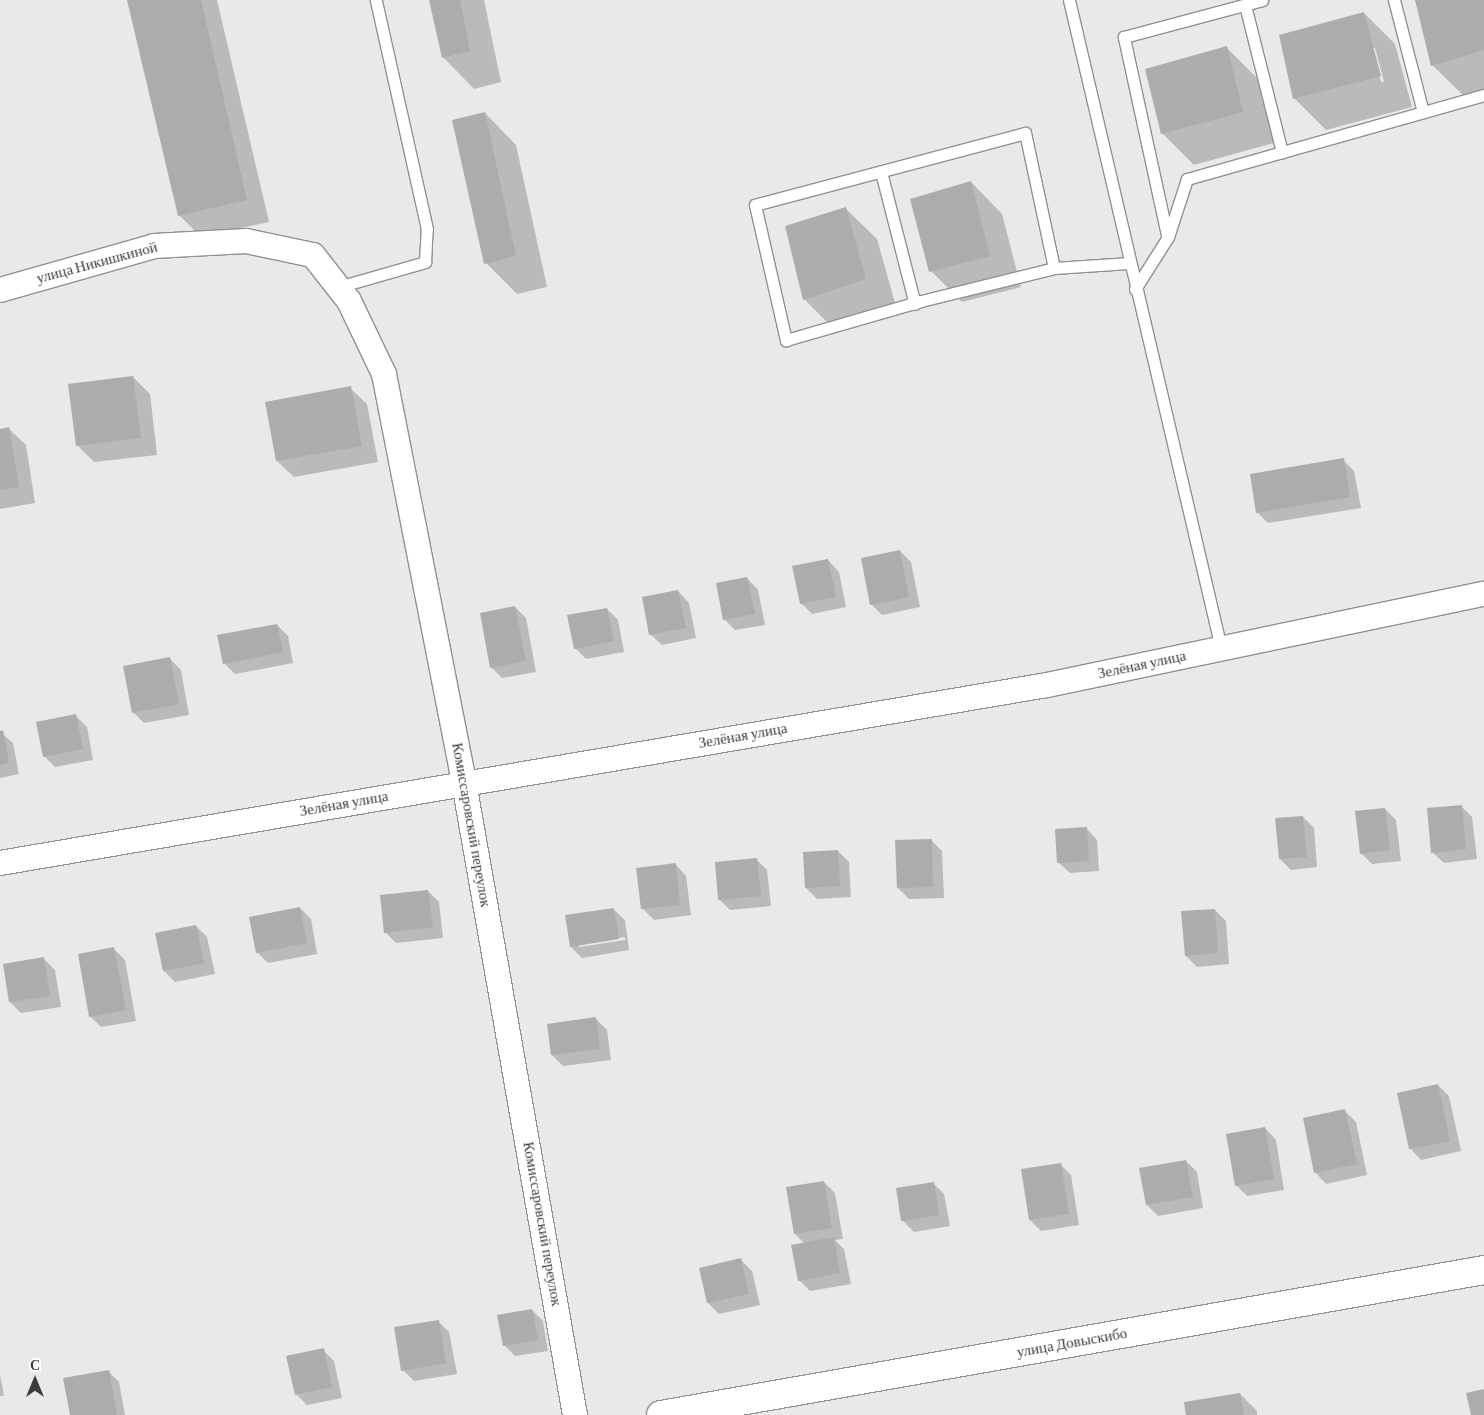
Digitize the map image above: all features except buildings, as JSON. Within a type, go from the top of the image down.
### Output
[{"type":"street","name":"улица Никишкиной","points":[[0,290],[154,246],[246,241],[314,255]]},
{"type":"street","name":"Комиссаровский переулок","points":[[314,255],[349,301],[384,374],[464,783],[575,1415]]},
{"type":"street","name":"Зелёная улица","points":[[0,863],[1047,685],[1484,594]]},
{"type":"street","name":"улица Довыскибо","points":[[661,1415],[1484,1270]]},
{"type":"lane","points":[[338,287],[425,262],[427,229],[376,0]]},
{"type":"lane","points":[[1069,0],[1135,289],[1221,648]]},
{"type":"lane","points":[[1168,237],[1124,37],[1262,0]]},
{"type":"lane","points":[[1394,0],[1423,112]]},
{"type":"lane","points":[[1245,5],[1282,152]]},
{"type":"lane","points":[[1135,289],[1168,237],[1187,179],[1484,95]]},
{"type":"lane","points":[[1054,268],[1025,133],[755,205],[786,340],[1054,268],[1129,263]]},
{"type":"lane","points":[[881,172],[915,304]]}]
